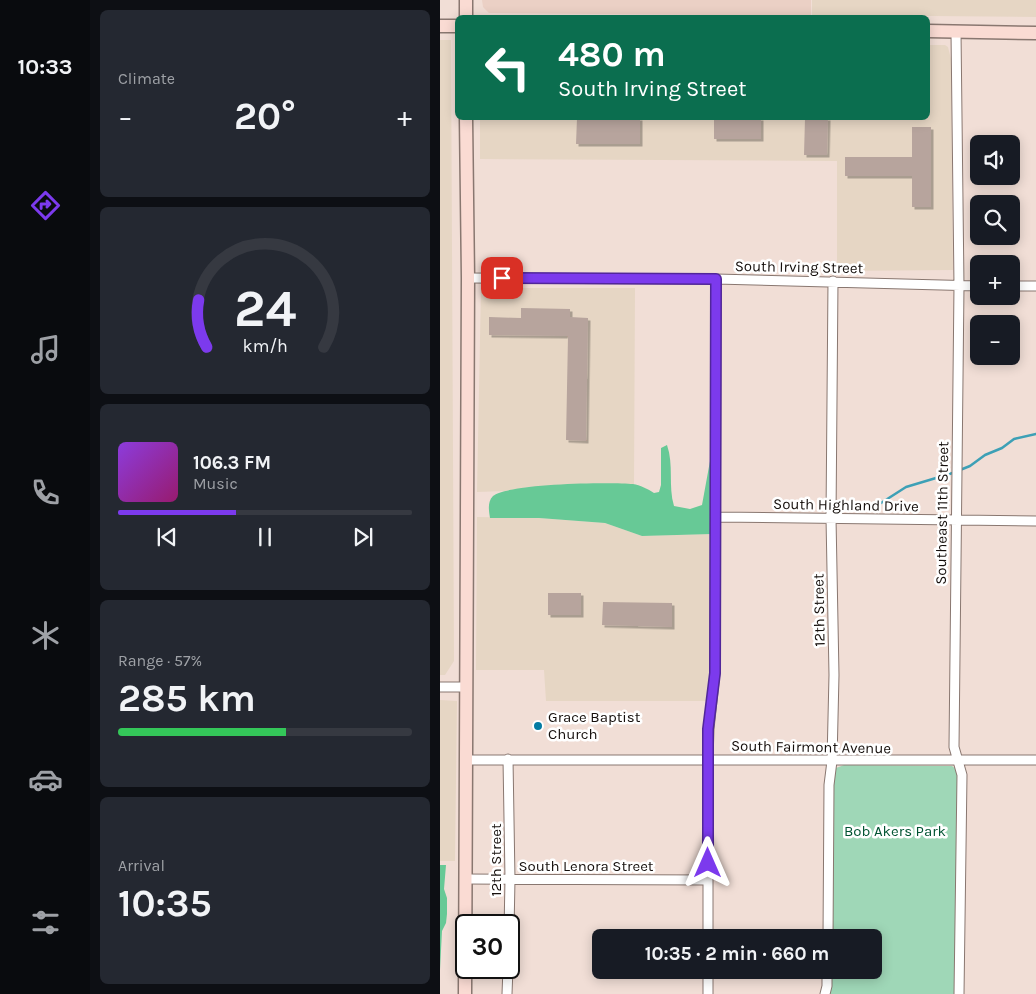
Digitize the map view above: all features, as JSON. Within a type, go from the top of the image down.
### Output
[{"type":"main road","points":[[466,0],[466,15]]},
{"type":"main road","points":[[440,26],[455,26]]},
{"type":"main road","points":[[930,31],[1036,33]]},
{"type":"main road","points":[[465,994],[468,278],[466,120]]},
{"type":"street","name":"Southeast 11th Street","points":[[956,32],[959,286],[954,747],[962,775],[959,994]]},
{"type":"street","name":"South Irving Street","points":[[468,278],[716,279],[970,286]]},
{"type":"street","points":[[708,929],[708,729],[715,673],[716,279]]},
{"type":"street","name":"12th Street","points":[[828,929],[829,785],[832,761],[834,675],[831,518],[833,281]]},
{"type":"street","points":[[1020,286],[1036,286]]},
{"type":"street","name":"South Highland Drive","points":[[716,517],[1036,521]]},
{"type":"street","points":[[440,687],[466,687]]},
{"type":"street","name":"12th Street","points":[[508,759],[509,914]]},
{"type":"street","name":"South Fairmont Avenue","points":[[466,760],[1036,760]]},
{"type":"street","name":"South Lenora Street","points":[[465,879],[708,880]]},
{"type":"street","points":[[507,994],[508,979]]},
{"type":"street","points":[[708,979],[708,994]]},
{"type":"street","points":[[825,994],[827,979]]},
{"type":"shaded area","points":[[482,0],[811,0],[811,15],[489,13],[483,7]]},
{"type":"shaded area","points":[[812,0],[1036,0],[1036,17],[812,15]]},
{"type":"shaded area","points":[[440,40],[451,40],[454,661],[445,675],[440,675]]},
{"type":"shaded area","points":[[930,45],[945,45],[948,47],[951,59],[953,270],[837,271],[837,161],[480,159],[480,120],[930,120]]},
{"type":"shaded area","points":[[481,288],[635,288],[634,484],[579,484],[477,492]]},
{"type":"shaded area","points":[[477,517],[539,518],[605,523],[642,536],[712,534],[709,682],[706,701],[546,701],[544,670],[476,670]]},
{"type":"shaded area","points":[[440,700],[457,701],[455,861],[440,861]]},
{"type":"green space","points":[[667,445],[674,506],[690,509],[702,505],[710,461],[713,468],[712,534],[642,536],[605,523],[539,518],[490,518],[489,504],[491,498],[503,492],[519,488],[561,484],[621,483],[644,487],[654,493],[659,492],[661,485],[661,448]]},
{"type":"green space","name":"Bob Akers Park","points":[[844,765],[952,766],[958,771],[957,994],[830,994],[830,979],[882,979],[882,929],[830,929],[833,774],[836,768]]},
{"type":"green space","points":[[440,865],[446,865],[444,889],[447,898],[447,914],[446,923],[442,931],[440,970]]},
{"type":"building","points":[[577,120],[640,120],[640,144],[576,144]]},
{"type":"building","points":[[714,120],[761,120],[761,139],[714,139]]},
{"type":"building","points":[[805,120],[828,120],[827,155],[804,155]]},
{"type":"building","points":[[912,127],[931,127],[931,207],[912,207],[912,176],[845,176],[845,157],[912,157]]},
{"type":"building","points":[[521,308],[570,309],[570,317],[588,318],[586,441],[566,440],[568,336],[489,335],[489,317],[521,318]]},
{"type":"building","points":[[548,593],[581,593],[581,615],[548,615]]},
{"type":"building","points":[[603,602],[672,603],[672,627],[602,625]]},
{"type":"waterway","points":[[960,470],[970,466],[985,455],[1002,448],[1014,439],[1036,434]]},
{"type":"waterway","points":[[868,507],[881,503],[906,487],[956,472]]},
{"type":"place","name":"Grace Baptist Church","points":[[538,726]]},
{"type":"route","points":[[502,278],[716,279],[715,673],[708,729],[708,863]]}]
